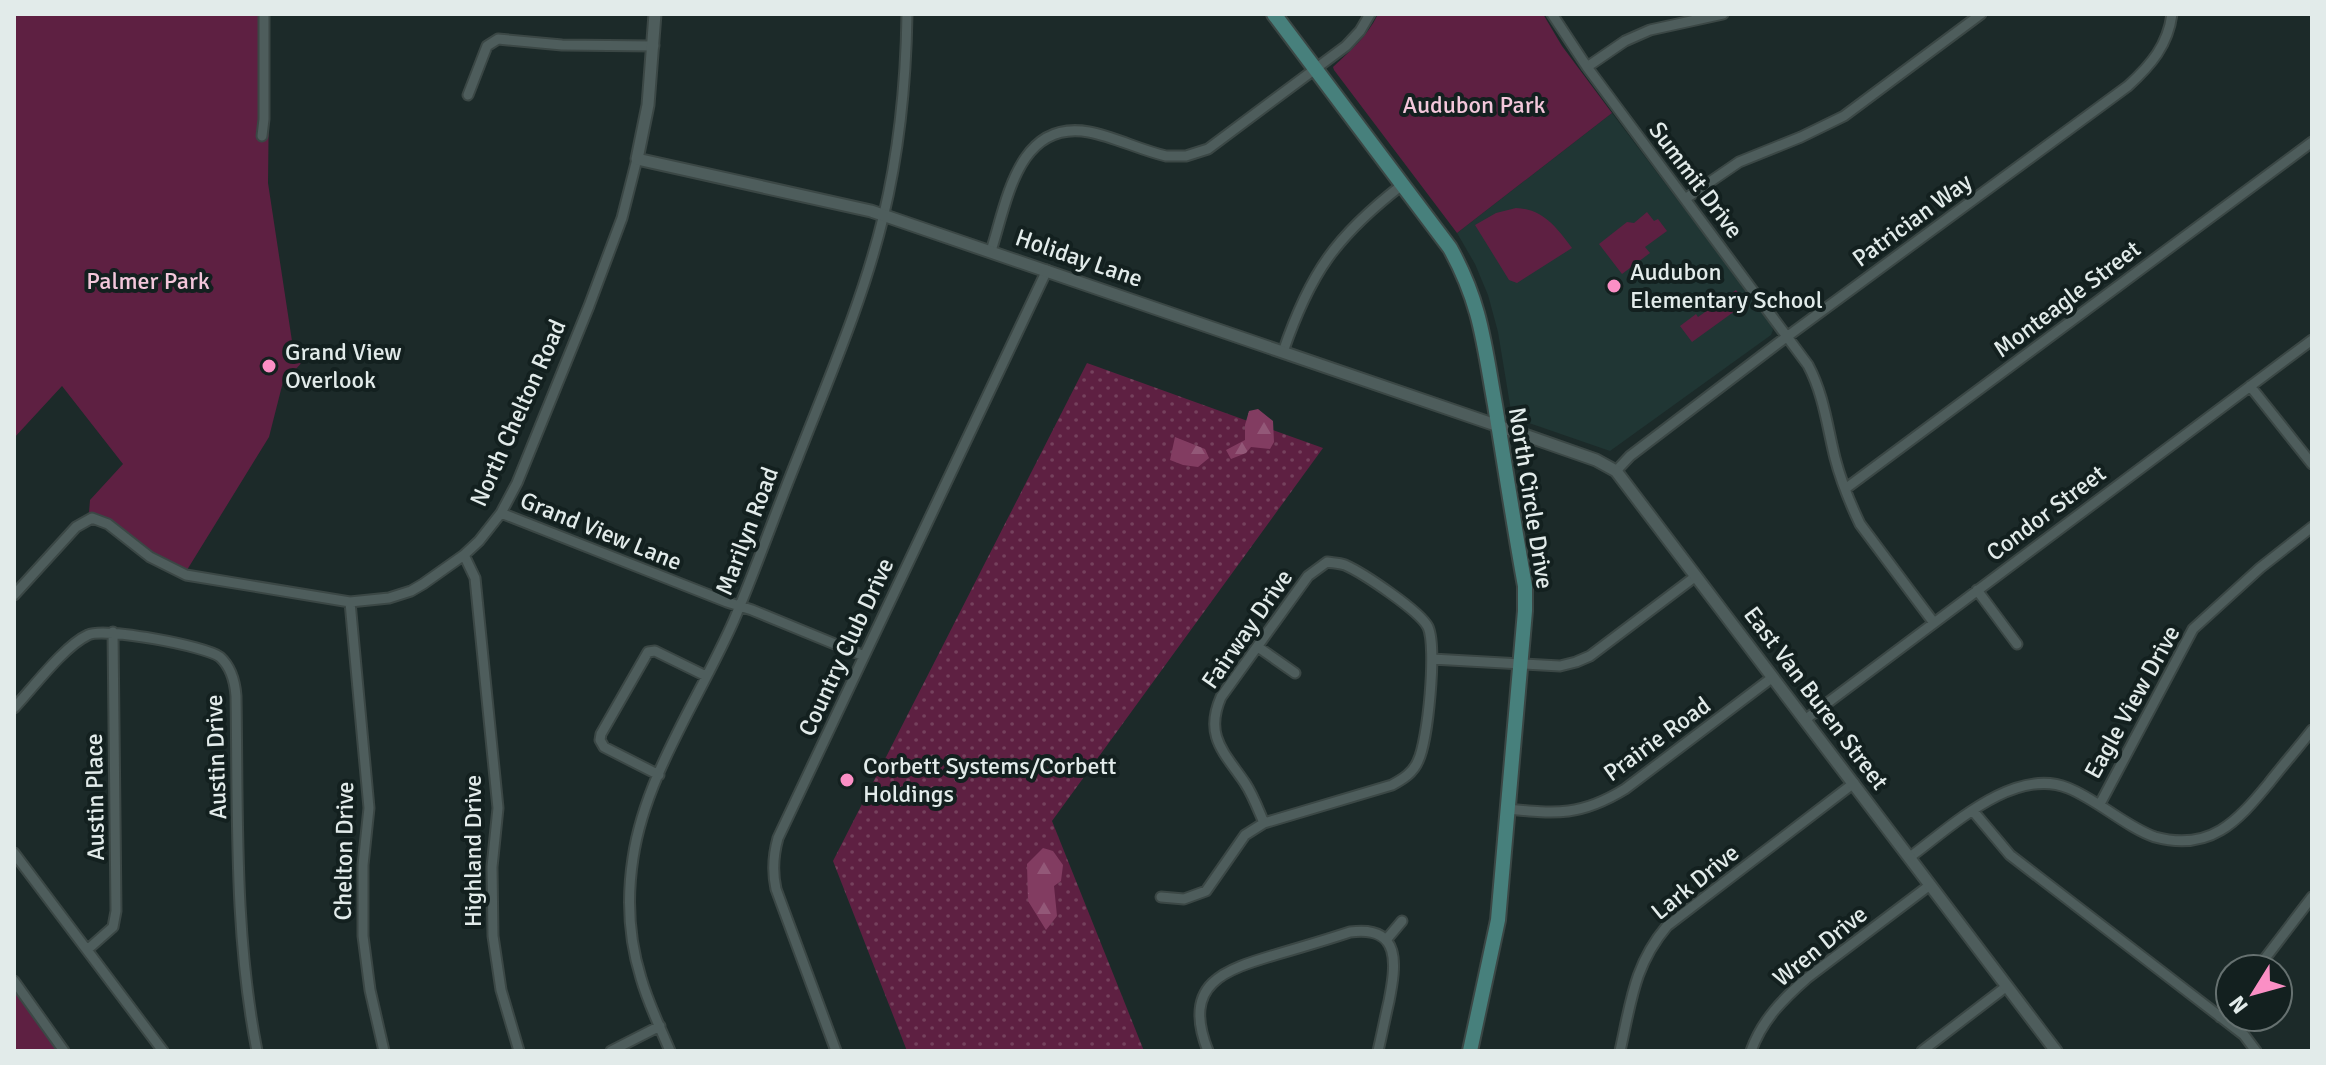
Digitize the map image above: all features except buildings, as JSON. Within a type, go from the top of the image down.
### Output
[{"type":"main road","name":"North Circle Drive","points":[[1274,14],[1450,248],[1474,297],[1484,336],[1525,586],[1525,611],[1498,920],[1470,1051]]},
{"type":"street","points":[[262,136],[264,14]]},
{"type":"street","name":"North Chelton Road","points":[[14,595],[76,527],[92,518],[108,524],[150,557],[186,575],[350,602],[374,601],[411,591],[464,555],[501,513],[517,483],[622,218],[648,105],[655,14]]},
{"type":"street","name":"Marilyn Road","points":[[670,1051],[636,962],[630,904],[637,838],[646,802],[739,606],[851,320],[884,215],[902,102],[907,14]]},
{"type":"street","points":[[991,251],[1019,167],[1042,140],[1075,130],[1102,135],[1166,156],[1197,154],[1315,71],[1354,39],[1370,14]]},
{"type":"street","name":"Summit Drive","points":[[1552,14],[1587,67],[1808,365],[1820,389],[1836,460],[1860,524],[1934,623]]},
{"type":"street","points":[[1587,67],[1625,41],[1650,30],[1723,14]]},
{"type":"street","points":[[1685,199],[1739,162],[1844,116],[1981,14]]},
{"type":"street","name":"Patrician Way","points":[[1616,471],[1630,456],[1788,336],[2128,86],[2157,57],[2168,34],[2172,14]]},
{"type":"street","points":[[468,95],[487,46],[498,39],[562,45],[654,46]]},
{"type":"street","name":"Monteagle Street","points":[[1845,489],[2312,142]]},
{"type":"street","name":"Holiday Lane","points":[[637,159],[884,215],[1499,426]]},
{"type":"street","points":[[1283,352],[1300,305],[1333,249],[1364,215],[1402,185]]},
{"type":"street","name":"Country Club Drive","points":[[836,1051],[776,889],[773,865],[778,838],[1047,270]]},
{"type":"street","name":"Condor Street","points":[[1806,719],[2312,340]]},
{"type":"street","points":[[2250,386],[2312,464]]},
{"type":"street","name":"East Van Buren Street","points":[[1499,426],[1596,460],[1616,471],[2056,1051]]},
{"type":"street","name":"Grand View Lane","points":[[501,513],[864,656]]},
{"type":"street","name":"Eagle View Drive","points":[[2100,804],[2193,629],[2260,568],[2312,527]]},
{"type":"street","points":[[1325,550],[1327,562]]},
{"type":"street","name":"Highland Drive","points":[[464,555],[475,578],[498,808],[492,867],[493,936],[501,990],[519,1051]]},
{"type":"street","name":"Fairway Drive","points":[[1161,897],[1184,899],[1206,891],[1245,835],[1264,823],[1392,785],[1409,774],[1419,759],[1423,748],[1432,659],[1428,626],[1414,610],[1351,568],[1337,563],[1327,562],[1308,576],[1221,697],[1213,722],[1218,742],[1247,785],[1264,823]]},
{"type":"street","points":[[1432,659],[1560,666],[1576,662],[1590,656],[1696,576]]},
{"type":"street","points":[[1977,590],[2017,644]]},
{"type":"street","name":"Chelton Drive","points":[[350,602],[369,808],[363,865],[363,936],[384,1051]]},
{"type":"street","name":"Austin Drive","points":[[14,708],[78,640],[93,633],[113,632],[210,652],[219,657],[232,674],[236,696],[240,918],[245,983],[257,1051]]},
{"type":"street","name":"Austin Place","points":[[87,950],[108,934],[113,927],[116,911],[113,632]]},
{"type":"street","points":[[1258,647],[1295,673]]},
{"type":"street","points":[[659,775],[604,747],[601,734],[648,652],[655,651],[706,676]]},
{"type":"street","name":"Prairie Road","points":[[1508,809],[1567,813],[1607,800],[1773,677]]},
{"type":"street","points":[[1910,857],[1990,799],[2026,785],[2066,787],[2155,837],[2192,841],[2211,836],[2229,827],[2249,808],[2312,730]]},
{"type":"street","name":"Lark Drive","points":[[1620,1051],[1636,977],[1655,941],[1667,926],[1854,783]]},
{"type":"street","points":[[1973,811],[2010,855],[2214,1012]]},
{"type":"street","points":[[14,853],[163,1051]]},
{"type":"street","name":"Wren Drive","points":[[1751,1051],[1762,1027],[1788,995],[1930,885]]},
{"type":"street","points":[[2269,953],[2312,897]]},
{"type":"street","points":[[1386,940],[1402,921]]},
{"type":"street","points":[[1208,1051],[1200,1027],[1203,996],[1226,971],[1350,932],[1370,931],[1386,940],[1396,965],[1378,1051]]},
{"type":"street","points":[[14,981],[64,1051]]},
{"type":"street","points":[[1922,1051],[2007,986]]},
{"type":"street","points":[[611,1051],[660,1026]]},
{"type":"street","points":[[2241,1033],[2256,1051]]},
{"type":"shaded area","name":"Audubon Elementary School","points":[[1612,113],[1773,330],[1771,335],[1610,451],[1512,417],[1498,332],[1488,295],[1457,233]]},
{"type":"green space","name":"Palmer Park","points":[[14,14],[270,14],[268,183],[292,341],[301,348],[304,360],[295,370],[286,370],[269,437],[187,570],[162,559],[113,521],[89,513],[90,500],[123,464],[62,386],[14,438]]},
{"type":"green space","name":"Audubon Park","points":[[1378,14],[1543,14],[1562,46],[1612,113],[1457,233],[1334,70],[1333,67],[1364,36]]},
{"type":"green space","points":[[1516,208],[1542,216],[1572,248],[1517,283],[1509,280],[1475,225],[1496,213]]},
{"type":"green space","points":[[1647,212],[1654,221],[1658,219],[1667,231],[1645,247],[1650,253],[1622,274],[1599,244],[1627,222],[1634,223]]},
{"type":"green space","points":[[1736,290],[1746,303],[1692,342],[1680,326]]},
{"type":"green space","points":[[1087,363],[1323,448],[1052,821],[1144,1051],[907,1051],[833,861]]},
{"type":"green space","points":[[1258,409],[1273,421],[1274,442],[1270,449],[1251,447],[1246,453],[1231,459],[1226,450],[1245,440],[1249,411]]},
{"type":"green space","points":[[1175,437],[1205,449],[1209,458],[1198,467],[1170,460]]},
{"type":"green space","points":[[1043,848],[1053,851],[1063,865],[1061,881],[1054,886],[1057,916],[1046,930],[1028,901],[1027,864]]},
{"type":"green space","points":[[14,987],[61,1051],[14,1051]]},
{"type":"place","name":"Audubon Elementary School","points":[[1614,286]]},
{"type":"place","name":"Grand View Overlook","points":[[269,366]]},
{"type":"place","name":"Corbett Systems/Corbett Holdings","points":[[847,780]]}]
